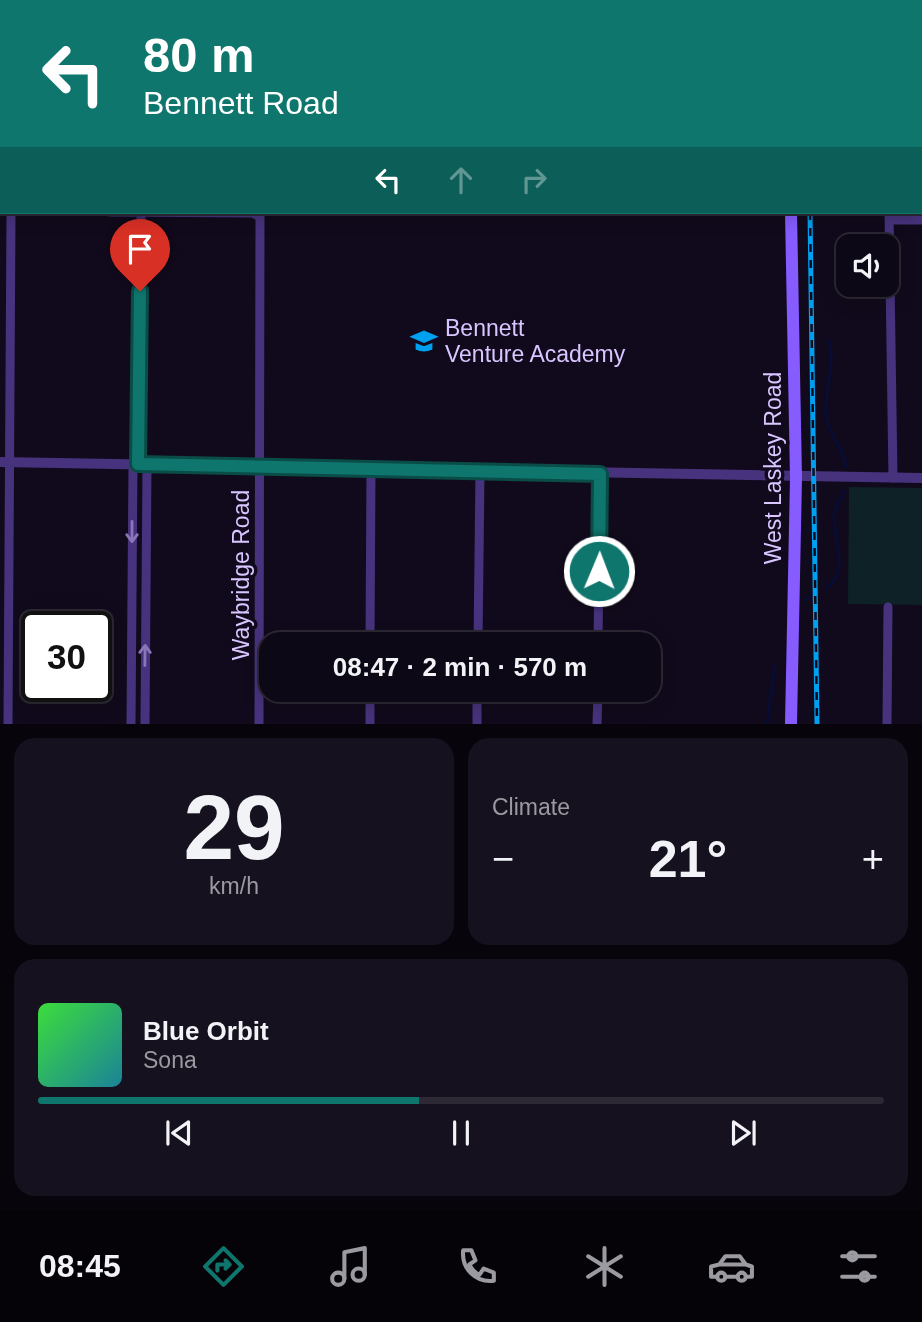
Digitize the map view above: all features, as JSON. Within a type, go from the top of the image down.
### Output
[{"type":"main road","name":"West Laskey Road","points":[[791,214],[796,478],[792,723]]},
{"type":"street","points":[[8,723],[5,462],[11,214]]},
{"type":"street","points":[[131,723],[139,464],[141,214]]},
{"type":"street","name":"Waybridge Road","points":[[253,214],[260,217],[259,723]]},
{"type":"street","points":[[893,478],[889,216],[922,220]]},
{"type":"street","points":[[5,462],[796,478],[922,478]]},
{"type":"street","points":[[139,464],[145,723]]},
{"type":"street","points":[[370,632],[372,470]]},
{"type":"street","points":[[478,632],[480,471]]},
{"type":"street","points":[[598,632],[600,474]]},
{"type":"street","points":[[887,723],[888,607]]},
{"type":"street","points":[[370,702],[370,723]]},
{"type":"street","points":[[477,702],[477,723]]},
{"type":"street","points":[[597,723],[598,702]]},
{"type":"green space","points":[[849,487],[922,488],[922,605],[848,604]]},
{"type":"waterway","points":[[828,339],[831,367],[826,416],[846,467]]},
{"type":"waterway","points":[[827,588],[834,581],[839,564],[834,517],[844,491]]},
{"type":"waterway","points":[[805,600],[810,597]]},
{"type":"waterway","points":[[767,724],[775,665]]},
{"type":"railway","points":[[810,214],[817,724]]},
{"type":"place","name":"Bennett Venture Academy","points":[[424,341]]},
{"type":"route","points":[[140,291],[138,464],[600,474],[599,571]]}]
